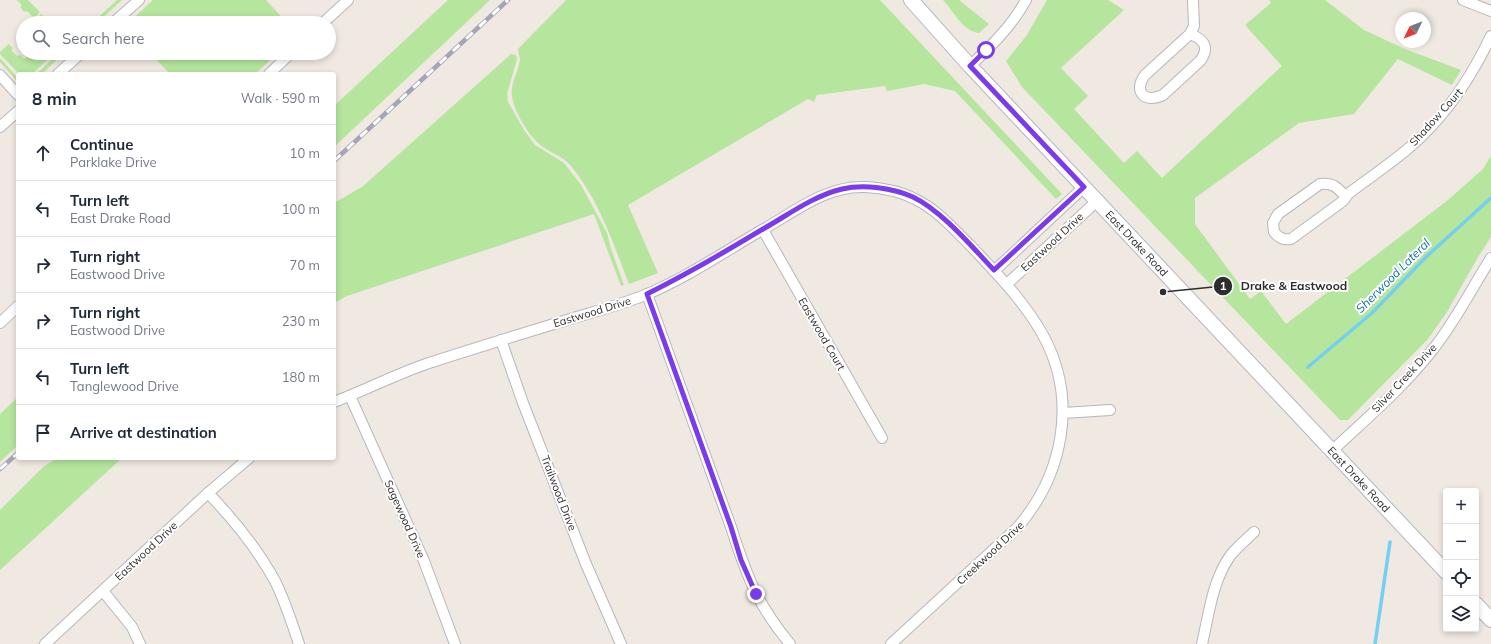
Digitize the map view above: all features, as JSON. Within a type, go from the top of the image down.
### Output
[{"type":"main road","name":"East Drake Road","points":[[911,0],[970,66],[1333,450],[1443,569]]},
{"type":"main road","points":[[1479,607],[1491,620]]},
{"type":"street","points":[[121,16],[138,0]]},
{"type":"street","points":[[331,16],[348,0]]},
{"type":"street","points":[[970,66],[1004,32],[1026,0]]},
{"type":"street","points":[[1190,34],[1198,37],[1202,41],[1205,48],[1201,60],[1162,95],[1150,99],[1144,96],[1139,87],[1140,81],[1145,74],[1190,34],[1194,26],[1193,0]]},
{"type":"street","points":[[1463,0],[1491,11]]},
{"type":"street","name":"Shadow Court","points":[[1346,197],[1331,183],[1320,184],[1278,214],[1273,223],[1274,232],[1281,238],[1286,240],[1291,239],[1343,201],[1346,197],[1348,194],[1410,147],[1430,128],[1467,81],[1491,36]]},
{"type":"street","points":[[60,72],[73,60]]},
{"type":"street","points":[[271,72],[284,60]]},
{"type":"street","points":[[0,75],[16,93]]},
{"type":"street","points":[[0,127],[16,113]]},
{"type":"street","name":"Eastwood Drive","points":[[336,401],[385,379],[418,367],[647,294],[687,274],[817,198],[842,189],[863,187],[892,191],[913,197],[928,206],[948,224],[994,270],[1084,187]]},
{"type":"street","name":"Eastwood Drive","points":[[1007,284],[1097,200]]},
{"type":"street","name":"Eastwood Court","points":[[763,230],[882,438]]},
{"type":"street","name":"Silver Creek Drive","points":[[1333,450],[1398,388],[1433,349],[1448,328],[1491,258]]},
{"type":"street","name":"Creekwood Drive","points":[[892,644],[1028,516],[1050,476],[1058,451],[1062,434],[1062,390],[1047,343],[1035,320],[994,270]]},
{"type":"street","points":[[647,294],[731,527],[741,560],[756,594],[772,620],[790,644]]},
{"type":"street","points":[[0,323],[16,308]]},
{"type":"street","name":"Trailwood Drive","points":[[501,340],[523,403],[586,564],[621,644]]},
{"type":"street","name":"Sagewood Drive","points":[[350,396],[424,562],[455,644]]},
{"type":"street","points":[[1063,413],[1110,410]]},
{"type":"street","name":"Eastwood Drive","points":[[45,644],[208,493],[247,460]]},
{"type":"street","points":[[208,493],[239,527],[259,554],[275,582],[286,607],[299,644]]},
{"type":"street","points":[[1202,644],[1214,591],[1221,572],[1239,546],[1254,532]]},
{"type":"street","points":[[103,591],[132,627],[140,644]]},
{"type":"green space","points":[[17,0],[28,0],[40,12],[36,16],[32,16],[27,11],[24,12],[20,7],[22,5]]},
{"type":"green space","points":[[117,0],[122,0],[105,16],[100,16]]},
{"type":"green space","points":[[153,0],[266,0],[281,16],[136,16]]},
{"type":"green space","points":[[448,0],[490,0],[336,145],[336,104]]},
{"type":"green space","points":[[566,0],[880,0],[1062,194],[1056,199],[955,91],[924,84],[887,91],[885,86],[817,95],[814,102],[808,99],[628,205],[658,273],[629,284],[611,238],[590,193],[568,163],[538,143],[523,124],[513,102],[512,87],[520,60],[518,49]]},
{"type":"green space","points":[[943,0],[959,0],[989,24],[979,33],[968,29]]},
{"type":"green space","points":[[1047,0],[1108,0],[1124,10],[1061,68],[1088,96],[1074,109],[1124,163],[1137,151],[1162,178],[1282,66],[1245,25],[1271,3],[1269,0],[1325,0],[1364,30],[1395,44],[1395,48],[1403,48],[1461,70],[1452,85],[1398,59],[1354,114],[1299,123],[1195,198],[1195,224],[1250,299],[1261,291],[1286,324],[1448,200],[1483,169],[1491,156],[1491,237],[1447,312],[1428,339],[1348,420],[1340,420],[1022,87],[1006,61],[1027,35]]},
{"type":"green space","points":[[9,44],[13,49],[11,50],[16,55],[16,60],[47,60],[34,72],[17,72],[0,54],[0,52]]},
{"type":"green space","points":[[511,54],[516,55],[517,59],[507,94],[508,102],[524,130],[535,145],[564,163],[581,185],[607,233],[624,285],[621,286],[594,214],[347,296],[336,302],[336,202],[362,187]]},
{"type":"green space","points":[[0,58],[16,76],[16,80],[0,62]]},
{"type":"green space","points":[[51,60],[57,60],[44,72],[38,72]]},
{"type":"green space","points":[[157,60],[270,60],[257,72],[168,72]]},
{"type":"green space","points":[[16,399],[16,447],[0,462],[0,414]]},
{"type":"green space","points":[[54,460],[120,460],[0,570],[0,510],[43,467]]},
{"type":"waterway","name":"Sherwood Lateral","points":[[1308,367],[1372,313],[1427,256],[1491,198]]},
{"type":"waterway","name":"Sherwood Lateral","points":[[1375,644],[1390,542]]},
{"type":"railway","points":[[336,159],[508,0]]},
{"type":"railway","points":[[0,469],[16,455]]},
{"type":"place","name":"Drake & Eastwood","points":[[1163,292]]},
{"type":"route","points":[[756,594],[741,560],[731,527],[647,294],[687,274],[817,198],[842,189],[863,187],[897,192],[913,197],[928,206],[964,239],[994,270],[1084,187],[970,66],[986,50]]}]
